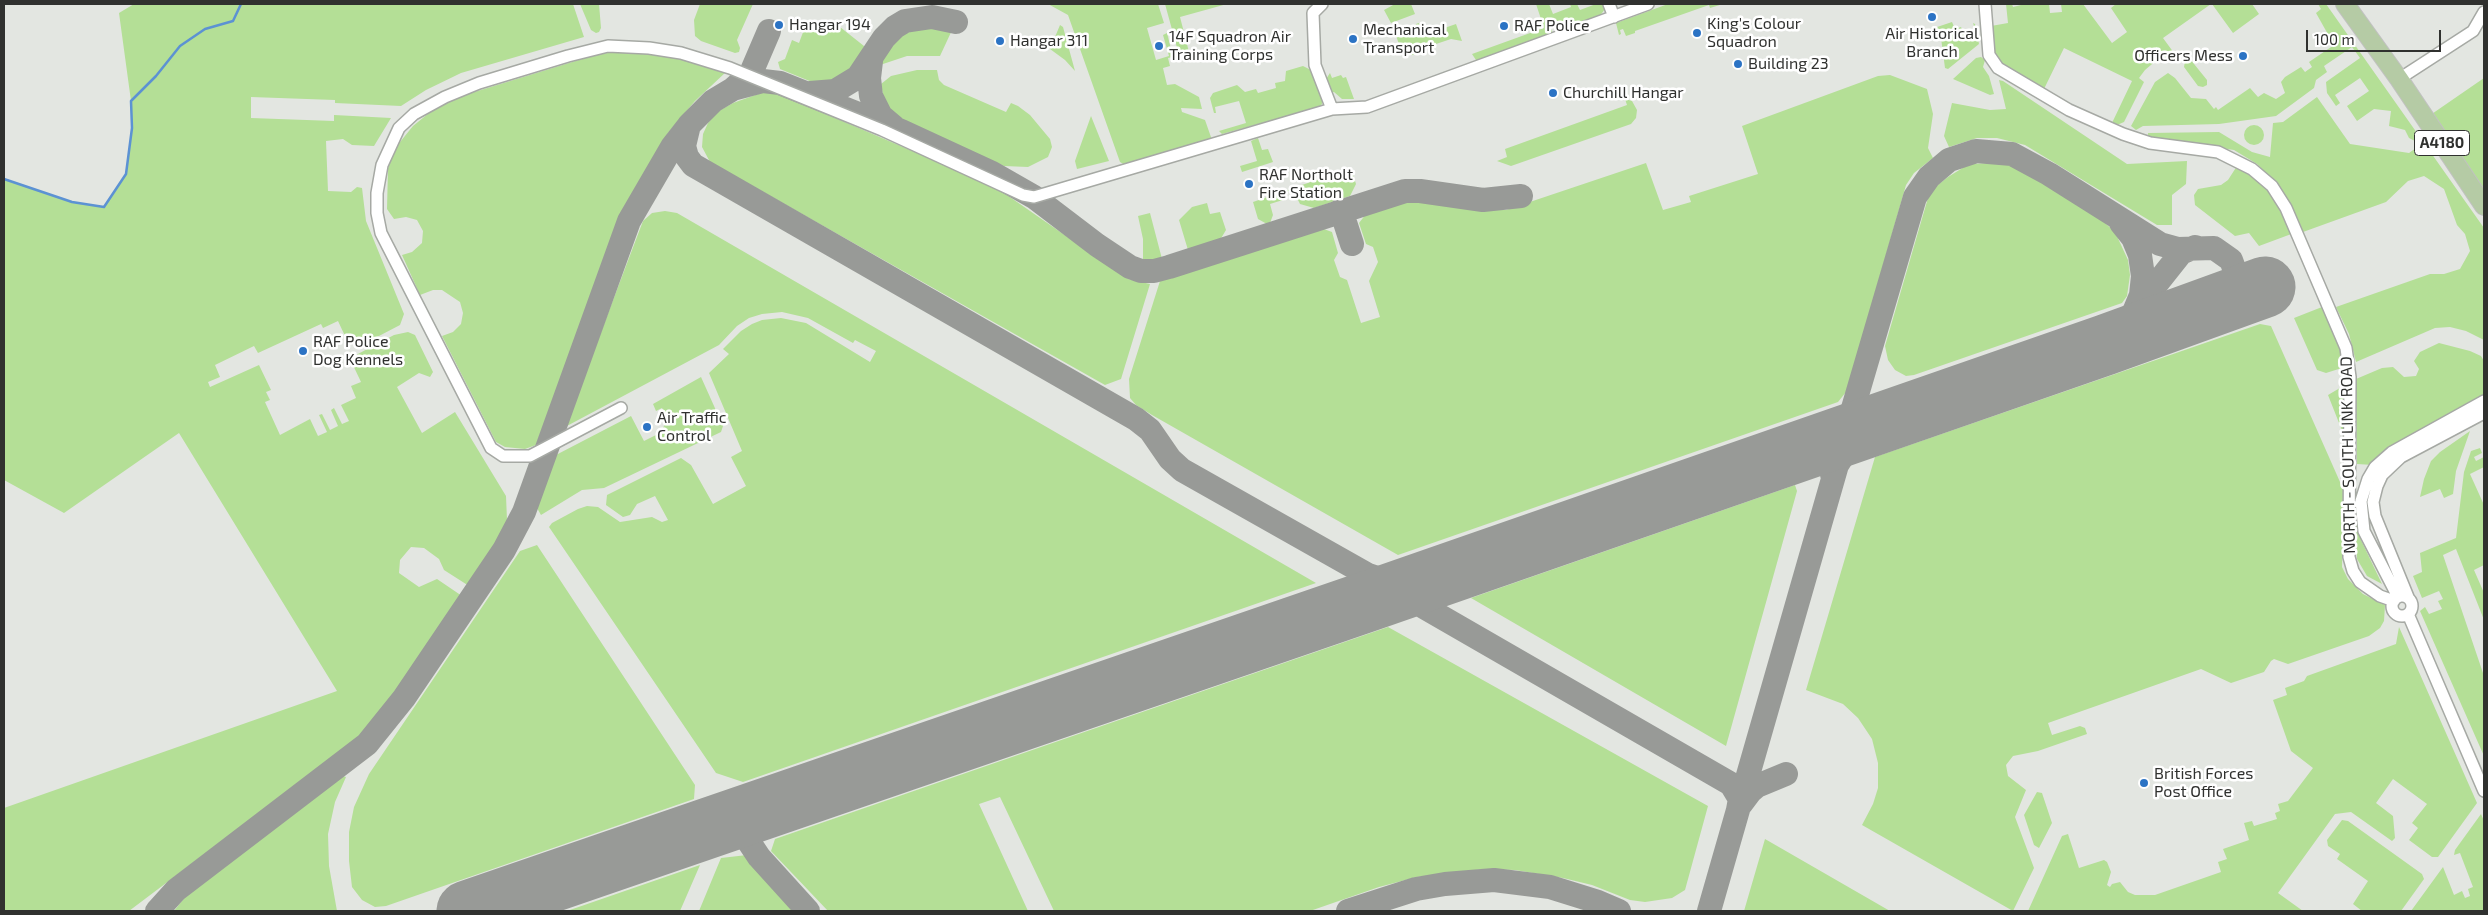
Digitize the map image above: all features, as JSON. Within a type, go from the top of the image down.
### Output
[{"type":"main road","name":"A4180","points":[[2345,4],[2399,79],[2484,206]]},
{"type":"street","points":[[1322,4],[1313,12],[1315,61],[1332,109]]},
{"type":"street","points":[[1609,4],[1614,17]]},
{"type":"street","points":[[621,408],[530,456],[503,456],[491,448],[381,232],[377,213],[377,194],[382,165],[400,128],[414,114],[445,97],[479,83],[568,56],[608,46],[649,48],[681,53],[730,68],[882,130],[1031,197],[1332,109],[1367,107],[1648,4]]},
{"type":"street","name":"NORTH - SOUTH LINK ROAD","points":[[1985,4],[1989,55],[1998,68],[2069,110],[2123,134],[2150,143],[2218,152],[2252,169],[2277,193],[2286,208],[2346,348],[2350,377],[2349,557],[2353,571],[2360,582],[2380,596],[2400,598]]},
{"type":"street","points":[[2399,79],[2473,31],[2484,12]]},
{"type":"street","points":[[2484,401],[2392,452],[2375,467],[2368,479],[2361,501],[2364,530],[2400,598],[2412,604],[2408,614],[2484,791]]},
{"type":"street","points":[[2408,614],[2400,615],[2395,612],[2400,598],[2375,516],[2373,502],[2377,486],[2382,475],[2401,457],[2484,413]]},
{"type":"green space","points":[[134,4],[573,4],[584,37],[461,73],[426,90],[401,106],[335,103],[335,100],[251,97],[251,118],[334,121],[334,115],[391,118],[374,146],[352,145],[343,139],[326,141],[328,191],[351,192],[357,187],[362,188],[366,221],[404,314],[400,325],[356,348],[349,334],[345,336],[338,321],[323,328],[321,324],[258,353],[254,346],[215,365],[220,377],[208,382],[210,387],[259,365],[271,390],[266,392],[270,400],[265,402],[280,435],[310,419],[318,436],[327,432],[319,415],[322,414],[330,430],[338,426],[331,410],[334,408],[342,424],[349,421],[341,405],[356,398],[351,386],[361,382],[352,363],[356,355],[394,335],[408,332],[415,335],[433,372],[430,377],[419,373],[397,387],[422,433],[455,412],[506,496],[507,520],[500,541],[469,586],[444,570],[439,559],[424,548],[411,547],[400,560],[399,573],[419,587],[437,579],[462,596],[376,721],[365,733],[129,911],[4,911],[4,808],[337,691],[179,433],[64,513],[4,480],[4,179],[72,202],[104,207],[126,174],[132,128],[131,101],[119,13]]},
{"type":"green space","points":[[580,4],[599,4],[601,28],[599,32],[596,33],[591,30]]},
{"type":"green space","points":[[700,4],[753,4],[737,40],[740,48],[739,52],[735,53],[701,41],[695,36],[694,20]]},
{"type":"green space","points":[[1048,4],[1158,4],[1164,23],[1147,28],[1156,60],[1169,56],[1163,35],[1167,33],[1173,57],[1168,58],[1170,66],[1163,68],[1167,85],[1175,84],[1199,97],[1202,109],[1181,108],[1182,112],[1205,120],[1212,140],[1125,165],[1120,162],[1068,15]]},
{"type":"green space","points":[[1165,4],[1227,4],[1180,17],[1189,52],[1179,55]]},
{"type":"green space","points":[[1395,4],[1411,4],[1415,14],[1391,23],[1384,10]]},
{"type":"green space","points":[[1536,4],[1549,4],[1553,14],[1571,7],[1570,4],[1577,4],[1580,10],[1596,4],[1603,4],[1605,9],[1599,17],[1574,26],[1571,18],[1550,26],[1553,34],[1479,61],[1476,60],[1472,54],[1544,28]]},
{"type":"green space","points":[[1668,4],[1723,4],[1710,8],[1709,5],[1635,31],[1635,33],[1626,36],[1623,29],[1620,30],[1621,34],[1619,35],[1616,23]]},
{"type":"green space","points":[[2006,4],[2012,4],[2013,7],[2025,4],[2049,4],[2050,13],[2062,12],[2061,4],[2083,4],[2112,43],[2127,32],[2111,8],[2116,4],[2211,4],[2163,38],[2174,53],[2161,61],[2158,59],[2145,70],[2139,78],[2144,82],[2124,122],[2117,125],[2112,123],[2132,81],[2064,48],[2044,89],[2001,63],[1994,52],[1991,26],[2008,23]]},
{"type":"green space","points":[[2212,4],[2252,4],[2259,14],[2233,33]]},
{"type":"green space","points":[[2318,4],[2326,4],[2484,228],[2484,340],[2466,331],[2450,327],[2435,328],[2356,362],[2349,334],[2336,307],[2430,274],[2444,274],[2460,269],[2470,251],[2465,234],[2457,225],[2444,189],[2424,176],[2408,181],[2386,202],[2303,232],[2280,187],[2257,164],[2234,150],[2148,137],[2148,133],[2219,132],[2252,152],[2270,157],[2273,123],[2283,122],[2317,97],[2350,144],[2409,153],[2416,148],[2415,141],[2409,138],[2405,130],[2389,126],[2391,111],[2374,109],[2357,121],[2347,106],[2369,91],[2360,78],[2335,95],[2340,103],[2336,106],[2327,93],[2326,82],[2360,58],[2352,47],[2324,66],[2327,72],[2316,80],[2314,88],[2276,116],[2219,124],[2143,126],[2136,130],[2131,126],[2155,82],[2168,73],[2175,78],[2191,98],[2206,99],[2214,109],[2216,107],[2218,110],[2250,88],[2258,97],[2264,93],[2276,99],[2285,93],[2281,82],[2285,77],[2301,67],[2305,72],[2312,67],[2309,62],[2334,45],[2316,13],[2321,9]]},
{"type":"green space","points":[[824,21],[840,27],[864,46],[863,57],[857,65],[845,75],[831,81],[812,82],[780,69],[778,62],[785,59],[792,40],[799,43],[805,27],[815,30]]},
{"type":"green space","points":[[1952,22],[1955,29],[1961,27],[1965,36],[1976,32],[1973,23],[1975,24],[1979,44],[1948,69],[1945,68],[1941,38],[1919,33]]},
{"type":"green space","points":[[1419,23],[1424,35],[1456,24],[1462,41],[1451,39],[1427,47],[1425,42],[1413,47],[1414,51],[1422,49],[1423,52],[1413,55],[1403,54],[1394,31],[1397,30],[1399,35],[1417,29],[1416,24]]},
{"type":"green space","points":[[1060,25],[1063,27],[1075,71],[1065,60],[1050,49]]},
{"type":"green space","points":[[924,26],[953,28],[940,56],[907,56],[880,65],[894,41],[902,35]]},
{"type":"green space","points":[[614,52],[647,53],[680,59],[726,72],[695,101],[668,133],[619,222],[536,445],[525,449],[505,447],[496,442],[442,336],[453,332],[461,324],[463,313],[460,302],[442,290],[433,290],[420,295],[402,255],[412,252],[422,243],[423,231],[417,220],[406,217],[394,219],[387,209],[388,168],[396,147],[413,126],[434,109],[458,97],[595,55]]},
{"type":"green space","points":[[1981,57],[1985,60],[1983,67],[1989,76],[1994,94],[1990,95],[1953,79],[1976,58]]},
{"type":"green space","points":[[2190,59],[2207,80],[2207,85],[2203,87],[2198,86],[2184,67],[2185,61]]},
{"type":"green space","points":[[1303,66],[1311,70],[1323,102],[1320,107],[1222,134],[1219,131],[1246,123],[1239,101],[1215,107],[1216,113],[1214,113],[1210,98],[1213,93],[1237,85],[1245,92],[1256,89],[1258,93],[1276,88],[1275,83],[1285,81],[1286,71]]},
{"type":"green space","points":[[917,70],[937,70],[939,80],[944,85],[1006,112],[1011,103],[1018,106],[1030,115],[1050,139],[1052,147],[1048,157],[1028,167],[1004,166],[903,122],[888,107],[884,100],[881,84],[891,76]]},
{"type":"green space","points":[[1330,73],[1332,78],[1341,75],[1343,78],[1346,77],[1354,99],[1342,99],[1334,92],[1331,93],[1326,79]]},
{"type":"green space","points":[[1890,75],[1927,89],[1933,114],[1928,148],[1933,158],[1914,173],[1906,185],[1850,381],[1846,392],[1838,402],[1398,555],[1152,415],[1136,405],[1130,398],[1129,379],[1160,281],[1321,228],[1332,232],[1338,253],[1334,260],[1340,277],[1347,280],[1361,323],[1380,317],[1369,281],[1378,262],[1373,247],[1366,244],[1359,223],[1366,214],[1394,204],[1421,201],[1480,210],[1506,210],[1646,163],[1663,210],[1691,202],[1689,196],[1758,174],[1742,126],[1878,76]]},
{"type":"green space","points":[[2484,78],[2484,206],[2426,118]]},
{"type":"green space","points":[[1999,80],[2127,164],[2187,161],[2186,184],[2172,195],[2172,225],[2157,225],[2025,145],[1997,138],[1977,138],[1949,147],[1944,136],[1952,103],[1990,110],[2006,109]]},
{"type":"green space","points":[[761,93],[777,93],[994,186],[1128,279],[1150,284],[1121,379],[1105,385],[710,162],[702,147],[703,134],[708,123],[717,112],[733,103]]},
{"type":"green space","points":[[1625,99],[1632,101],[1637,110],[1636,118],[1631,124],[1511,166],[1497,161],[1507,157],[1505,149],[1627,105]]},
{"type":"green space","points":[[1091,116],[1109,161],[1077,169],[1075,161]]},
{"type":"green space","points":[[2254,125],[2261,128],[2264,135],[2261,142],[2254,145],[2247,142],[2244,135],[2247,128]]},
{"type":"green space","points":[[1258,138],[1262,150],[1268,149],[1273,162],[1242,172],[1240,166],[1257,161],[1251,141]]},
{"type":"green space","points":[[1969,164],[2012,164],[2104,222],[2115,232],[2128,260],[2130,275],[2127,296],[2122,303],[1914,375],[1906,376],[1895,370],[1888,360],[1885,346],[1930,191]]},
{"type":"green space","points":[[2237,166],[2262,184],[2273,197],[2294,233],[2259,246],[2249,233],[2235,236],[2195,205],[2194,195],[2198,189],[2221,185],[2228,180]]},
{"type":"green space","points":[[1351,168],[1356,184],[1350,196],[1314,208],[1300,204],[1292,188]]},
{"type":"green space","points":[[1291,189],[1285,194],[1286,199],[1270,204],[1273,215],[1270,223],[1267,224],[1258,219],[1253,202]]},
{"type":"green space","points":[[1207,203],[1210,214],[1220,212],[1226,230],[1220,240],[1188,250],[1179,220],[1192,207]]},
{"type":"green space","points":[[665,211],[677,213],[1316,583],[743,782],[716,773],[549,527],[552,523],[587,506],[598,507],[620,522],[652,517],[662,522],[668,520],[655,496],[637,504],[630,515],[623,517],[606,505],[607,495],[681,458],[691,465],[713,504],[746,486],[731,457],[742,451],[709,373],[729,354],[723,349],[741,331],[752,324],[762,320],[781,318],[806,323],[870,362],[876,351],[855,340],[853,343],[808,318],[782,312],[762,314],[749,318],[737,326],[719,345],[565,427],[643,221],[652,213]]},
{"type":"green space","points":[[1150,213],[1162,259],[1152,261],[1143,260],[1143,239],[1138,216]]},
{"type":"green space","points":[[2322,307],[2342,348],[2345,367],[2326,373],[2317,370],[2294,318]]},
{"type":"green space","points":[[2260,324],[2271,326],[2344,491],[2342,567],[2348,579],[2363,594],[2385,605],[2384,621],[2380,628],[2369,636],[2288,664],[2274,659],[2264,672],[2231,683],[2201,669],[2048,723],[2052,735],[2080,726],[2085,728],[2087,734],[2038,751],[2013,756],[2006,765],[2008,776],[2026,790],[2015,817],[2034,868],[2013,911],[1862,825],[1873,804],[1878,788],[1878,763],[1872,739],[1858,718],[1843,704],[1806,690],[1875,457]]},
{"type":"green space","points":[[2439,343],[2470,351],[2481,356],[2484,361],[2484,397],[2373,465],[2357,464],[2356,379],[2382,368],[2393,367],[2404,377],[2416,376],[2419,369],[2414,361],[2420,352]]},
{"type":"green space","points":[[701,377],[723,426],[721,432],[604,488],[582,490],[541,515],[537,508],[554,456],[631,416],[644,441],[660,433],[668,419],[662,408],[656,411],[653,404]]},
{"type":"green space","points":[[2345,385],[2345,432],[2343,433],[2328,395]]},
{"type":"green space","points":[[2470,431],[2456,471],[2453,494],[2444,498],[2440,489],[2420,497],[2431,461],[2440,452]]},
{"type":"green space","points":[[2480,448],[2482,453],[2474,457],[2476,461],[2484,457],[2484,467],[2470,474],[2484,505],[2484,565],[2474,570],[2484,593],[2484,620],[2456,549],[2443,555],[2484,676],[2484,756],[2420,611],[2425,607],[2429,614],[2442,609],[2438,601],[2443,599],[2439,591],[2422,598],[2413,576],[2422,572],[2420,553],[2456,538],[2464,472],[2471,451]]},
{"type":"green space","points":[[1795,485],[1797,491],[1726,746],[1471,598]]},
{"type":"green space","points":[[2358,504],[2357,522],[2361,540],[2382,584],[2367,576],[2357,559],[2354,507]]},
{"type":"green space","points":[[537,545],[695,785],[694,799],[386,906],[375,907],[362,900],[352,887],[349,861],[349,832],[354,807],[369,774],[520,551]]},
{"type":"green space","points":[[1388,627],[1708,806],[1685,890],[1672,898],[1645,902],[1630,900],[1592,885],[1563,878],[1515,870],[1484,869],[1417,877],[1379,887],[1310,911],[1054,911],[1000,797],[979,804],[1028,911],[828,911],[771,851],[775,839]]},
{"type":"green space","points":[[2399,627],[2477,803],[2438,857],[2432,857],[2409,840],[2418,828],[2412,823],[2427,804],[2393,779],[2376,803],[2393,816],[2395,838],[2392,841],[2351,812],[2335,814],[2278,893],[2303,911],[2028,911],[2062,836],[2068,834],[2079,868],[2104,860],[2107,862],[2111,872],[2107,885],[2110,887],[2112,884],[2120,882],[2128,892],[2135,895],[2155,895],[2221,872],[2218,862],[2227,859],[2223,849],[2249,840],[2244,823],[2252,821],[2254,826],[2277,819],[2275,813],[2280,811],[2278,804],[2288,801],[2313,768],[2291,751],[2273,700],[2287,695],[2285,688],[2304,681],[2307,676],[2396,644]]},
{"type":"green space","points":[[343,776],[346,777],[335,802],[328,834],[329,866],[337,911],[174,911],[185,897]]},
{"type":"green space","points":[[2037,792],[2042,793],[2052,823],[2039,848],[2034,845],[2024,815]]},
{"type":"green space","points":[[2481,814],[2484,821],[2484,911],[2411,911],[2443,867],[2454,895],[2462,891],[2465,898],[2470,896],[2468,889],[2473,887],[2460,853],[2454,855],[2455,850]]},
{"type":"green space","points":[[2342,820],[2348,821],[2422,874],[2424,879],[2401,911],[2362,911],[2353,904],[2368,881],[2337,859],[2340,854],[2328,846],[2327,840]]},
{"type":"green space","points":[[1765,839],[1890,911],[1744,911]]},
{"type":"green space","points":[[747,855],[796,911],[699,911],[721,858]]},
{"type":"green space","points":[[700,865],[680,911],[567,911]]},
{"type":"waterway","points":[[4,179],[72,202],[104,207],[126,174],[132,128],[131,101],[156,76],[180,46],[205,29],[233,21],[241,4]]},
{"type":"taxiway","points":[[810,93],[835,91],[858,77],[884,38],[895,27],[905,21],[932,17],[956,22]]},
{"type":"taxiway","points":[[733,89],[751,73],[769,31]]},
{"type":"taxiway","points":[[871,61],[869,78],[871,96],[881,116],[894,127]]},
{"type":"taxiway","points":[[157,911],[176,890],[367,744],[404,698],[504,550],[524,512],[629,221],[672,147],[690,124],[713,101],[733,89],[763,81],[780,83],[901,131],[992,173],[1034,197],[1097,245],[1130,267],[1141,271],[1154,271],[1169,267],[1405,191],[1420,191],[1483,200],[1521,196]]},
{"type":"taxiway","points":[[689,125],[684,146],[687,157],[693,165],[1136,419],[1150,430],[1170,459],[1182,470],[1368,575],[1383,580],[1410,582],[1448,573]]},
{"type":"taxiway","points":[[1827,442],[1842,432],[1849,422],[1915,197],[1929,177],[1949,160],[1976,151],[2012,154],[2049,174],[2160,244],[2178,249],[2214,248],[2231,260],[2235,271],[2236,282],[2232,291],[2223,302]]},
{"type":"taxiway","points":[[1341,210],[1352,244]]},
{"type":"taxiway","points":[[2105,345],[2134,312],[2141,295],[2143,276],[2140,255],[2133,238],[2121,223]]},
{"type":"taxiway","points":[[2139,306],[2181,253],[2195,247]]},
{"type":"taxiway","points":[[1709,911],[1837,465],[1851,443],[1863,432],[1903,415]]},
{"type":"taxiway","points":[[1785,456],[1806,451],[1820,455],[1830,466],[1833,478]]},
{"type":"taxiway","points":[[1432,578],[1420,589],[1420,601],[1424,607],[1731,784],[1740,799],[1738,810]]},
{"type":"taxiway","points":[[1366,602],[1379,597],[1393,596],[1414,602]]},
{"type":"taxiway","points":[[1741,804],[1757,786],[1786,774]]},
{"type":"taxiway","points":[[765,807],[750,822],[747,830],[749,842],[759,857],[808,911]]},
{"type":"taxiway","points":[[1348,911],[1416,889],[1445,884],[1494,880],[1550,887],[1598,902],[1619,911]]},
{"type":"runway","points":[[467,911],[1366,602],[2105,345],[2265,287]]},
{"type":"place","name":"Air Historical Branch","points":[[1932,17]]},
{"type":"place","name":"Hangar 194","points":[[779,25]]},
{"type":"place","name":"RAF Police","points":[[1504,26]]},
{"type":"place","name":"King's Colour Squadron","points":[[1697,33]]},
{"type":"place","name":"Mechanical Transport","points":[[1353,39]]},
{"type":"place","name":"Hangar 311","points":[[1000,41]]},
{"type":"place","name":"14F Squadron Air Training Corps","points":[[1159,46]]},
{"type":"place","name":"Officers Mess","points":[[2243,56]]},
{"type":"place","name":"Building 23","points":[[1738,64]]},
{"type":"place","name":"Churchill Hangar","points":[[1553,93]]},
{"type":"place","name":"RAF Northolt Fire Station","points":[[1249,184]]},
{"type":"place","name":"RAF Police Dog Kennels","points":[[303,351]]},
{"type":"place","name":"Air Traffic Control","points":[[647,427]]},
{"type":"place","name":"British Forces Post Office","points":[[2144,783]]}]
